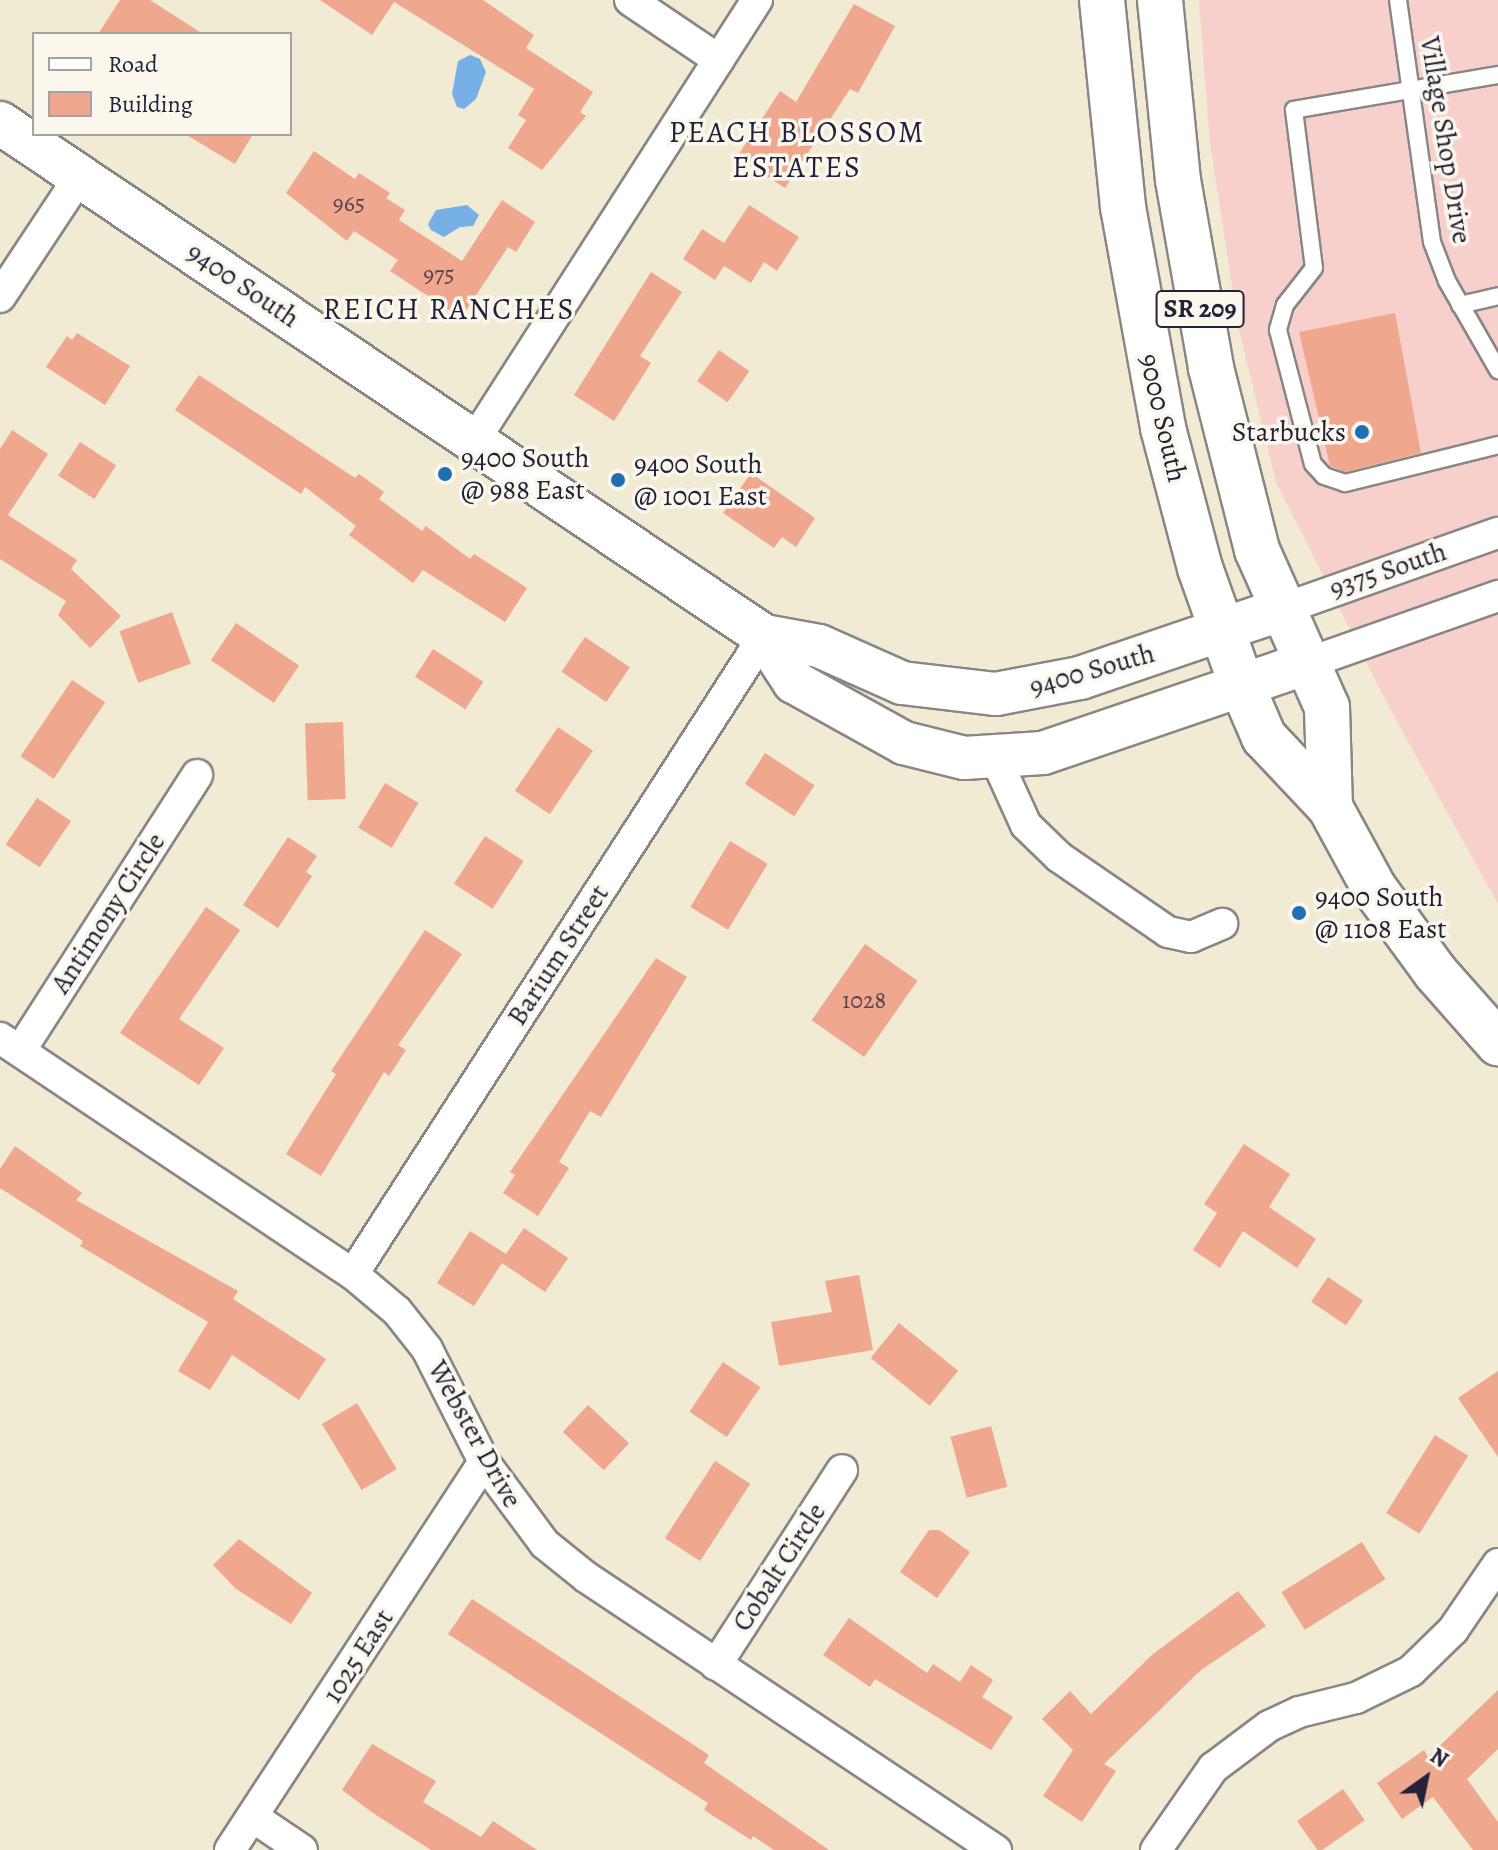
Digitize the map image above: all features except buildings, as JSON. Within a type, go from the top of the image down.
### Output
[{"type":"main road","name":"9000 South","points":[[1102,0],[1113,127],[1140,313],[1167,443],[1221,631],[1242,686]]},
{"type":"main road","name":"9000 South","points":[[1160,0],[1178,180],[1211,368],[1240,491],[1280,610],[1305,664]]},
{"type":"main road","name":"9400 South","points":[[0,123],[764,636],[794,682],[873,729],[933,752],[996,759],[1078,744],[1305,664]]},
{"type":"main road","name":"9400 South","points":[[764,636],[819,646],[902,683],[996,694],[1080,678],[1280,610]]},
{"type":"main road","name":"SR 209","points":[[1305,664],[1327,707],[1330,807]]},
{"type":"main road","name":"SR 209","points":[[1242,686],[1264,737],[1330,807],[1374,888],[1436,973],[1498,1043]]},
{"type":"street","points":[[630,0],[719,60]]},
{"type":"street","points":[[474,441],[757,0]]},
{"type":"street","points":[[0,297],[80,176]]},
{"type":"street","name":"9375 South","points":[[1280,610],[1498,533]]},
{"type":"street","name":"9375 South","points":[[1305,664],[1498,596]]},
{"type":"street","name":"Barium Street","points":[[353,1274],[764,636]]},
{"type":"street","points":[[996,759],[1026,825],[1059,857],[1168,932],[1191,937],[1222,924]]},
{"type":"street","name":"Antimony Circle","points":[[10,1044],[197,775]]},
{"type":"street","name":"Webster Drive","points":[[10,1044],[353,1274],[397,1311],[427,1349],[484,1462],[545,1544],[716,1665],[996,1850]]},
{"type":"street","name":"1025 East","points":[[230,1850],[484,1462]]},
{"type":"street","name":"Cobalt Circle","points":[[716,1665],[842,1470]]},
{"type":"street","points":[[1156,1850],[1190,1797],[1222,1760],[1269,1726],[1299,1712],[1356,1698],[1411,1671],[1453,1630],[1498,1564]]},
{"type":"street","points":[[253,1817],[302,1850]]},
{"type":"lane","name":"Village Shop Drive","points":[[1398,0],[1408,91],[1432,242],[1460,305],[1498,370]]},
{"type":"lane","points":[[1498,75],[1294,110],[1314,268],[1285,305],[1278,330],[1313,464],[1324,476],[1345,483],[1498,445]]},
{"type":"lane","points":[[1460,305],[1498,296]]},
{"type":"shaded area","points":[[1199,0],[1498,0],[1498,904],[1389,707],[1276,482],[1239,330],[1210,143]]},
{"type":"water","points":[[470,55],[480,59],[486,72],[476,99],[464,109],[457,107],[452,94],[458,61]]},
{"type":"water","points":[[467,205],[479,215],[473,226],[460,227],[444,237],[431,230],[428,224],[436,210]]},
{"type":"place","name":"Starbucks","points":[[1362,432]]},
{"type":"place","name":"9400 South @ 988 East","points":[[445,474]]},
{"type":"place","name":"9400 South @ 1001 East","points":[[618,480]]},
{"type":"place","name":"9400 South @ 1108 East","points":[[1299,913]]},
{"type":"district","name":"PEACH BLOSSOM ESTATES","points":[[797,149]]},
{"type":"district","name":"REICH RANCHES","points":[[449,309]]}]
